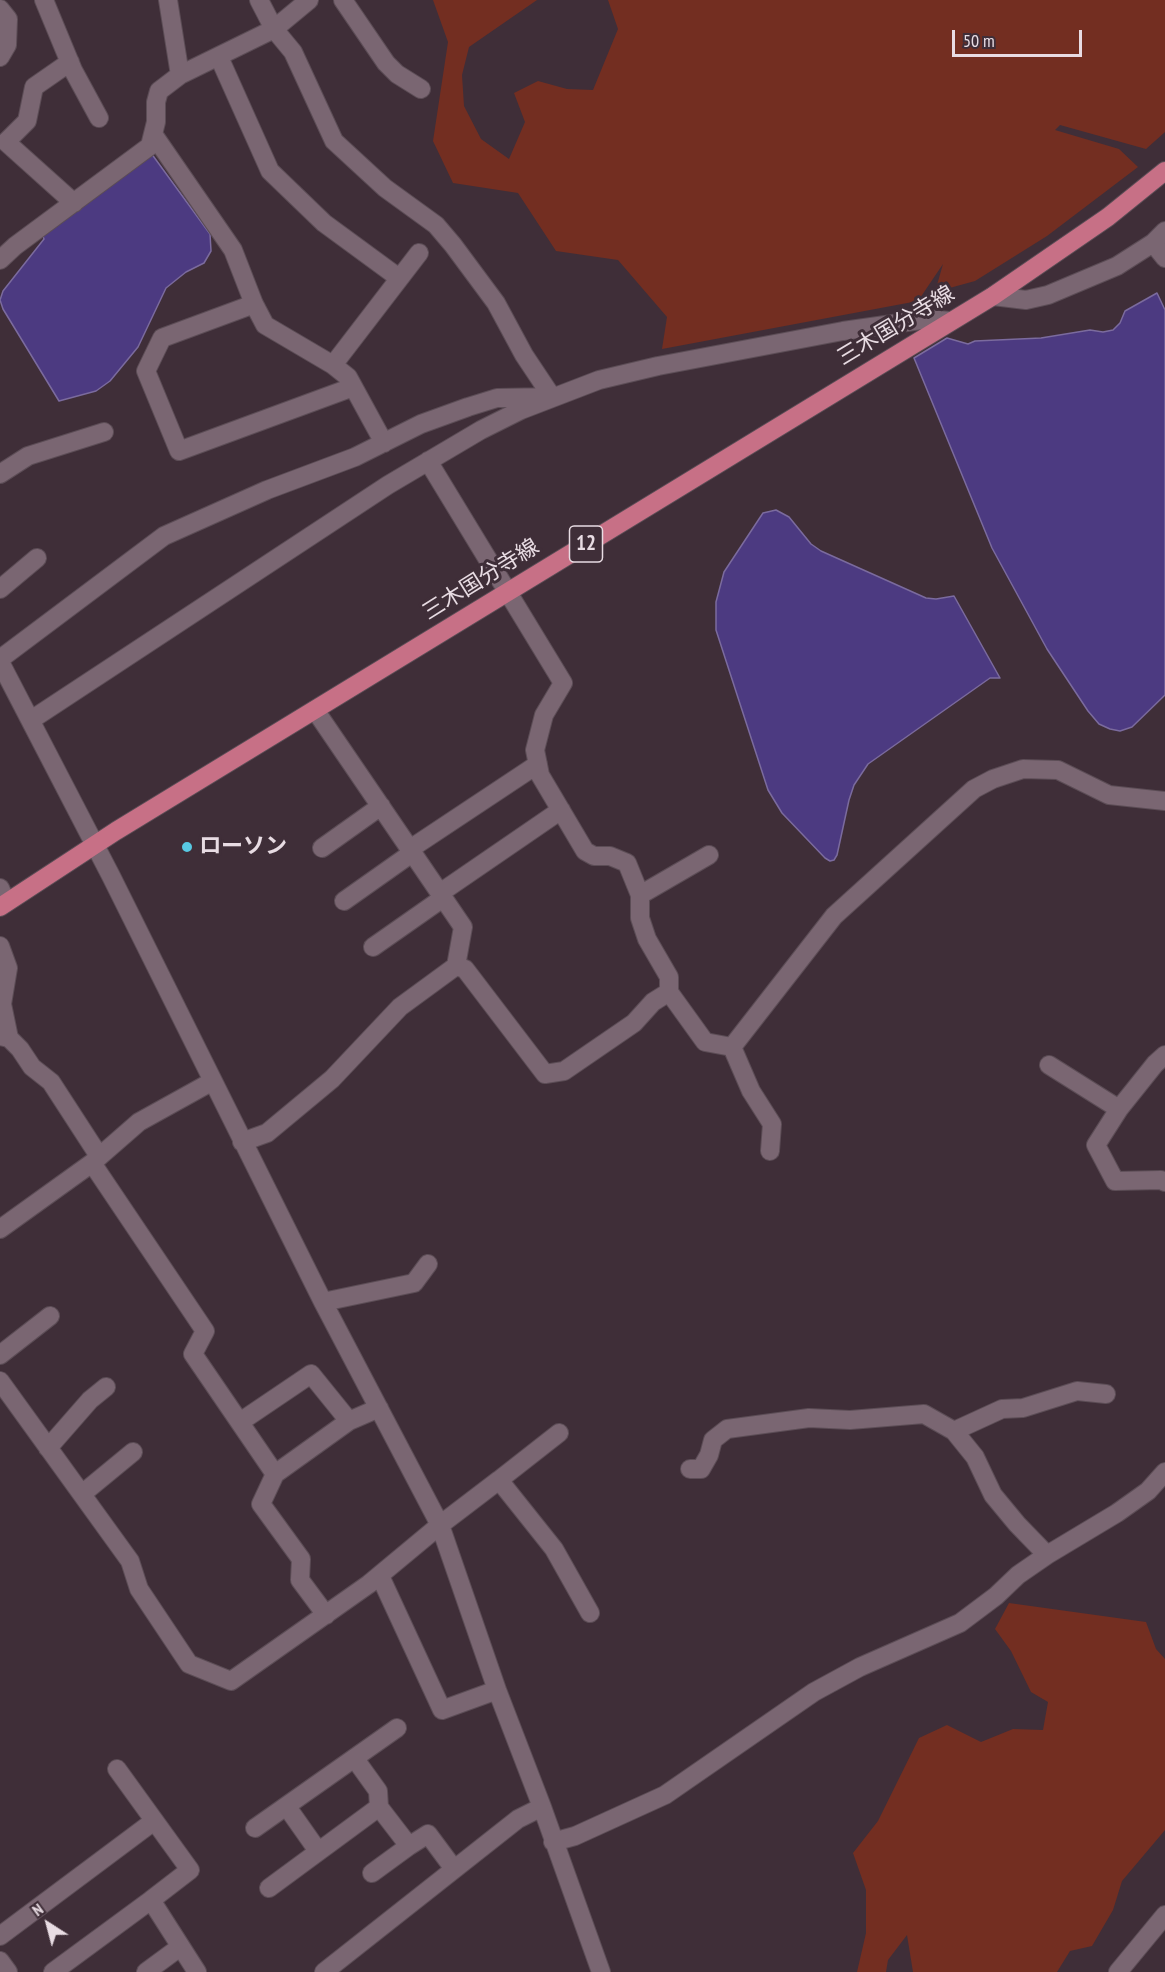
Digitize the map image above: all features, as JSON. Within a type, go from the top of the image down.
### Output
[{"type":"main road","name":"三木国分寺線","points":[[2,899],[94,846],[993,296],[1108,216],[1165,171]]},
{"type":"street","points":[[0,57],[7,45],[8,19],[0,9],[11,0]]},
{"type":"street","points":[[44,0],[70,62],[99,118]]},
{"type":"street","points":[[168,0],[180,75]]},
{"type":"street","points":[[258,0],[274,29],[293,52],[334,141],[385,188],[436,225],[496,303],[524,354],[552,397]]},
{"type":"street","points":[[0,261],[15,246],[150,146],[156,122],[156,102],[159,91],[180,75],[274,29],[309,0]]},
{"type":"street","points":[[343,0],[386,63],[397,74],[421,90]]},
{"type":"street","points":[[219,57],[270,171],[324,223],[399,278]]},
{"type":"street","points":[[70,62],[34,87],[27,121],[3,142],[74,203]]},
{"type":"street","points":[[153,134],[233,249],[254,304],[265,325],[333,365],[348,377],[384,443]]},
{"type":"street","points":[[993,296],[1026,300],[1048,295],[1117,266],[1159,237],[1165,258]]},
{"type":"street","points":[[333,365],[419,253]]},
{"type":"street","points":[[254,304],[162,339],[146,371],[179,451],[353,387]]},
{"type":"street","points":[[31,720],[388,485],[481,430],[552,397],[599,380],[749,348],[928,319],[949,321]]},
{"type":"street","points":[[552,397],[497,398],[421,424],[355,457],[267,490],[164,536],[0,660],[323,1302],[440,1525],[497,1690],[601,1972]]},
{"type":"street","points":[[0,474],[28,456],[104,432]]},
{"type":"street","points":[[428,461],[563,683],[544,715],[535,750],[540,775],[585,851],[594,856],[610,856],[627,863],[640,895],[640,918],[647,939],[669,977],[669,992],[705,1042],[732,1047]]},
{"type":"street","points":[[0,589],[37,558]]},
{"type":"street","points":[[242,1142],[267,1133],[332,1079],[400,1007],[456,966],[463,927],[315,710]]},
{"type":"street","points":[[344,901],[411,851],[538,764]]},
{"type":"street","points":[[732,1047],[834,916],[974,789],[993,779],[1023,769],[1058,770],[1109,795],[1165,801]]},
{"type":"street","points":[[322,848],[381,807]]},
{"type":"street","points":[[373,947],[561,810]]},
{"type":"street","points":[[640,895],[709,855]]},
{"type":"street","points":[[0,946],[8,968],[2,1004],[4,1037],[20,1049],[32,1067],[51,1082],[96,1160],[205,1331],[193,1354],[275,1474]]},
{"type":"street","points":[[456,966],[465,969],[545,1074],[564,1071],[634,1023],[653,1002],[669,992]]},
{"type":"street","points":[[732,1047],[751,1091],[772,1124],[770,1151]]},
{"type":"street","points":[[1165,1055],[1119,1109],[1096,1144],[1115,1181],[1161,1180],[1165,1182]]},
{"type":"street","points":[[1049,1065],[1119,1109]]},
{"type":"street","points":[[0,1229],[96,1160],[139,1122],[213,1081]]},
{"type":"street","points":[[323,1302],[414,1283],[428,1263]]},
{"type":"street","points":[[0,1355],[50,1316]]},
{"type":"street","points":[[240,1422],[311,1374],[349,1421]]},
{"type":"street","points":[[0,1381],[130,1561],[139,1589],[189,1664],[231,1682],[380,1576],[440,1525],[559,1433]]},
{"type":"street","points":[[48,1448],[90,1400],[106,1387]]},
{"type":"street","points":[[954,1431],[1002,1409],[1023,1408],[1077,1391],[1106,1394]]},
{"type":"street","points":[[326,1615],[300,1580],[301,1559],[261,1504],[275,1474],[349,1421],[379,1408]]},
{"type":"street","points":[[690,1469],[700,1469],[709,1455],[713,1440],[727,1429],[809,1418],[850,1420],[924,1414],[954,1431],[975,1457],[993,1495],[1047,1555]]},
{"type":"street","points":[[82,1494],[133,1452]]},
{"type":"street","points":[[553,1842],[575,1836],[665,1795],[814,1692],[860,1667],[960,1623],[996,1596],[1018,1575],[1148,1491],[1165,1472]]},
{"type":"street","points":[[499,1480],[554,1549],[590,1613]]},
{"type":"street","points":[[380,1576],[442,1710],[497,1690]]},
{"type":"street","points":[[255,1828],[397,1728]]},
{"type":"street","points":[[355,1759],[378,1791],[379,1807],[409,1846]]},
{"type":"street","points":[[53,1972],[190,1870],[117,1769]]},
{"type":"street","points":[[287,1807],[318,1851]]},
{"type":"street","points":[[268,1888],[379,1807]]},
{"type":"street","points":[[324,1972],[344,1966],[454,1869],[518,1819],[542,1807]]},
{"type":"street","points":[[0,1936],[154,1821]]},
{"type":"street","points":[[372,1873],[428,1834],[454,1869]]},
{"type":"street","points":[[151,1900],[197,1972]]},
{"type":"street","points":[[1118,1972],[1163,1923]]},
{"type":"street","points":[[146,1972],[180,1947]]},
{"type":"street","points":[[0,1961],[8,1972]]},
{"type":"shaded area","points":[[433,0],[537,0],[469,47],[462,75],[464,106],[481,139],[509,159],[525,122],[514,93],[538,81],[567,89],[593,90],[618,29],[608,0],[1165,0],[1165,132],[1146,149],[1060,125],[1055,130],[1119,149],[1138,167],[1047,236],[975,281],[935,292],[943,264],[918,301],[662,349],[667,317],[618,260],[556,251],[518,193],[453,183],[433,141],[448,42]]},
{"type":"shaded area","points":[[151,153],[210,234],[211,251],[204,263],[186,272],[166,288],[138,347],[110,381],[96,391],[59,401],[3,309],[0,300],[3,291],[44,239],[42,234]]},
{"type":"shaded area","points":[[1157,293],[1165,310],[1165,695],[1132,727],[1120,731],[1099,724],[1047,649],[992,548],[914,358],[947,338],[968,344],[975,341],[1041,338],[1090,330],[1103,332],[1113,330],[1120,323],[1125,311]]},
{"type":"shaded area","points":[[776,510],[789,517],[811,544],[821,551],[926,598],[954,596],[1000,678],[990,678],[868,764],[854,785],[837,855],[834,860],[830,861],[782,813],[768,790],[716,630],[716,602],[724,572],[763,513]]},
{"type":"shaded area","points":[[1009,1603],[1146,1622],[1156,1649],[1165,1659],[1165,1830],[1122,1881],[1113,1910],[1092,1946],[1070,1951],[1057,1972],[913,1972],[907,1935],[888,1960],[886,1972],[857,1972],[866,1933],[866,1890],[853,1853],[878,1821],[919,1738],[947,1725],[981,1742],[1013,1729],[1043,1730],[1048,1702],[1031,1692],[1011,1651],[995,1629]]},
{"type":"place","name":"ローソン","points":[[187,847]]}]
